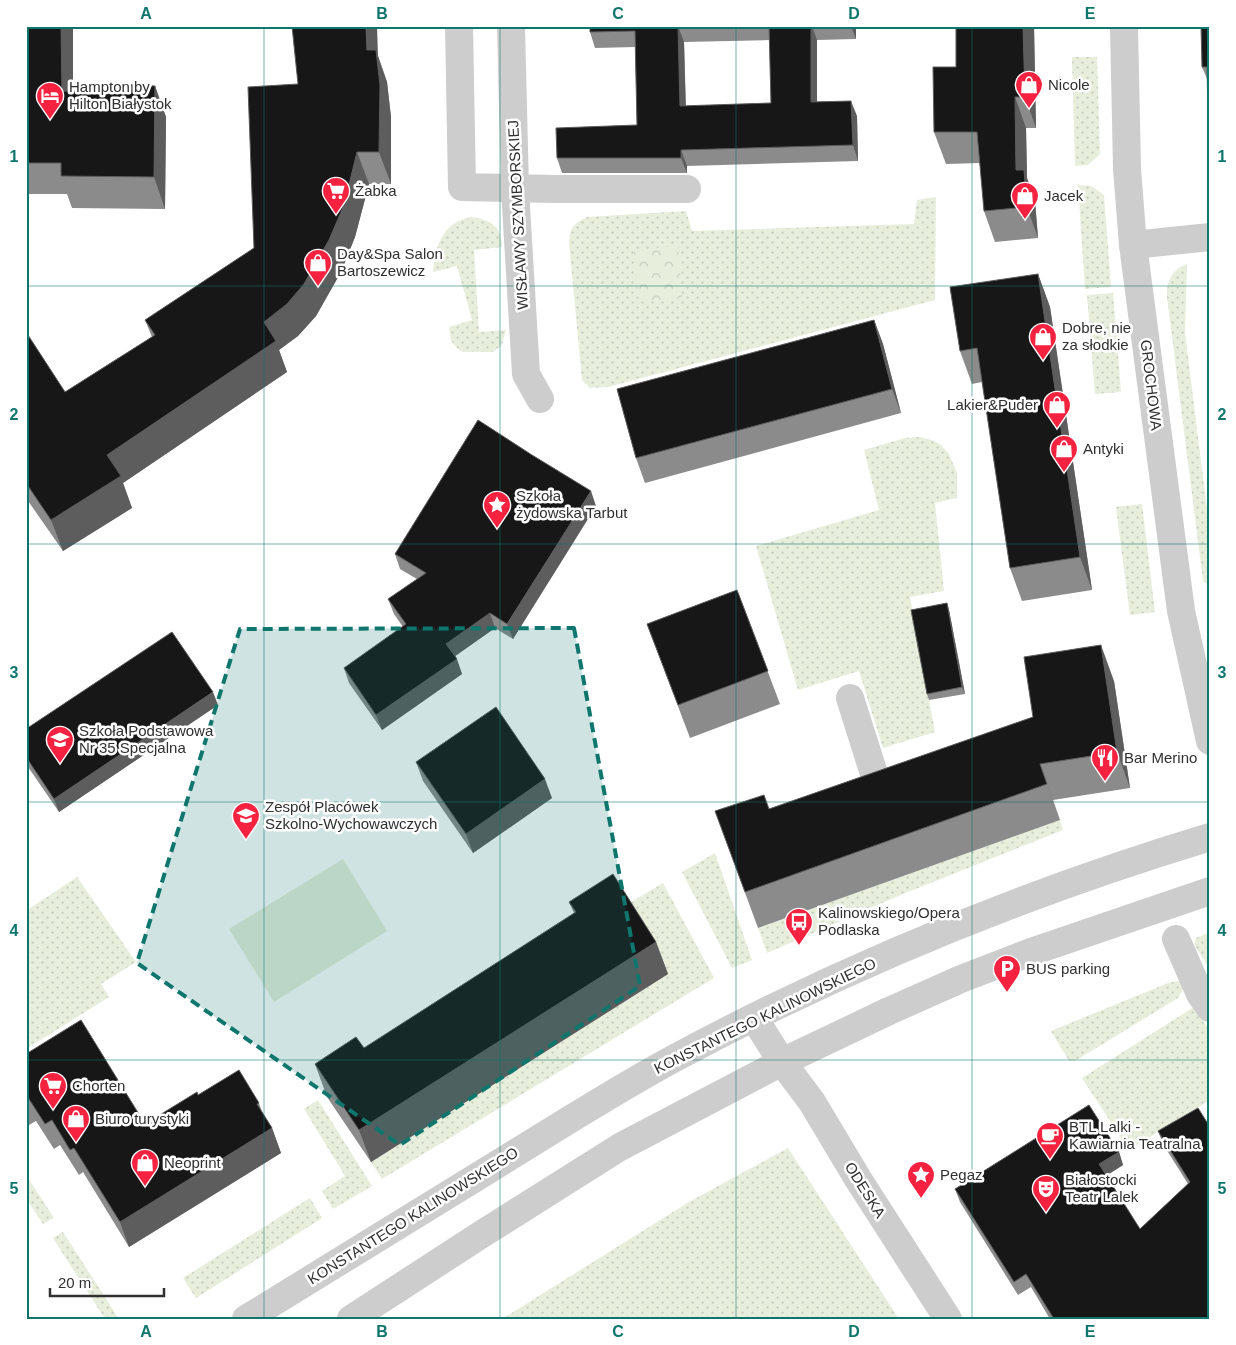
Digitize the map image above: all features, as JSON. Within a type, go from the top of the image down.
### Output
[{"type":"street","points":[[459,26],[462,187],[514,189],[687,189]]},
{"type":"street","name":"WISŁAWY SZYMBORSKIEJ","points":[[511,26],[514,189],[526,374],[540,399]]},
{"type":"street","name":"GROCHOWA","points":[[1124,26],[1128,169],[1133,245],[1181,611],[1210,740]]},
{"type":"street","points":[[1133,245],[1210,237]]},
{"type":"street","points":[[850,698],[875,777]]},
{"type":"street","name":"KONSTANTEGO KALINOWSKIEGO","points":[[246,1319],[588,1109],[672,1060],[754,1018],[914,944],[1002,908],[1149,856],[1210,837]]},
{"type":"street","points":[[351,1319],[620,1147],[782,1062],[889,1011],[970,976],[1031,952],[1210,891]]},
{"type":"street","points":[[1176,939],[1200,994],[1210,1008]]},
{"type":"street","name":"ODESKA","points":[[754,1018],[782,1062],[812,1102],[858,1179],[948,1319]]},
{"type":"highlighted area","points":[[574,628],[640,986],[400,1145],[137,963],[240,629]]},
{"type":"green space","points":[[1072,57],[1097,57],[1100,154],[1088,165],[1075,166]]},
{"type":"green space","points":[[1078,185],[1091,186],[1104,195],[1111,287],[1085,289]]},
{"type":"green space","points":[[936,197],[935,300],[608,387],[590,388],[582,380],[569,243],[573,227],[587,217],[686,211],[692,231],[914,224],[917,200]]},
{"type":"green space","points":[[471,217],[485,220],[494,225],[500,234],[501,240],[502,247],[474,250],[479,332],[506,330],[502,345],[493,352],[464,352],[459,350],[451,341],[449,327],[472,320],[457,266],[433,272],[436,253],[442,237],[454,224]]},
{"type":"green space","points":[[678,246],[682,297],[639,302],[634,250]]},
{"type":"green space","points":[[1187,264],[1185,333],[1210,533],[1210,586],[1203,581],[1167,297],[1171,277],[1177,269]]},
{"type":"green space","points":[[1113,293],[1121,392],[1095,394],[1087,295]]},
{"type":"green space","points":[[919,437],[932,440],[941,445],[949,454],[957,473],[957,498],[935,503],[944,591],[910,597],[935,732],[883,748],[859,671],[798,690],[756,546],[879,510],[864,450],[905,438]]},
{"type":"green space","points":[[1142,504],[1155,612],[1130,615],[1116,507]]},
{"type":"green space","points":[[1060,820],[1063,830],[903,894],[767,953],[758,928]]},
{"type":"green space","points":[[715,853],[752,960],[732,968],[682,872]]},
{"type":"green space","points":[[343,859],[387,931],[274,1002],[229,929]]},
{"type":"green space","points":[[77,877],[136,962],[101,984],[109,997],[26,1049],[26,911]]},
{"type":"green space","points":[[663,883],[714,978],[382,1179],[371,1162],[668,974],[625,906]]},
{"type":"green space","points":[[1210,932],[1210,970],[1194,944],[1196,938]]},
{"type":"green space","points":[[1179,981],[1185,985],[1178,998],[1075,1061],[1069,1061],[1051,1031],[1168,983]]},
{"type":"green space","points":[[1194,1007],[1210,1031],[1210,1100],[1129,1150],[1082,1078]]},
{"type":"green space","points":[[318,1100],[372,1186],[333,1209],[322,1191],[345,1176],[304,1109]]},
{"type":"green space","points":[[788,1148],[899,1319],[502,1319],[689,1202]]},
{"type":"green space","points":[[26,1175],[54,1218],[43,1224],[26,1198]]},
{"type":"green space","points":[[310,1198],[322,1218],[196,1298],[183,1278]]},
{"type":"green space","points":[[63,1232],[119,1319],[105,1319],[53,1238]]},
{"type":"building","name":"Hampton by Hilton Białystok","points":[[26,26],[61,26],[62,91],[118,92],[118,84],[155,86],[154,177],[61,176],[61,163],[26,163]]},
{"type":"building","points":[[292,26],[366,26],[367,50],[376,50],[380,85],[379,152],[357,152],[344,205],[329,240],[304,284],[287,304],[264,322],[276,341],[107,455],[121,476],[51,520],[26,483],[26,332],[65,392],[155,335],[145,320],[254,248],[248,87],[298,84]]},
{"type":"building","points":[[590,26],[678,26],[680,106],[771,103],[769,26],[811,26],[811,102],[851,101],[853,145],[681,150],[681,158],[557,158],[556,128],[637,125],[635,31],[590,32]]},
{"type":"building","points":[[956,26],[1023,26],[1025,97],[1015,97],[1016,170],[1024,170],[1027,207],[984,211],[977,132],[934,132],[933,67],[956,67]]},
{"type":"building","points":[[1201,26],[1210,26],[1210,118],[1208,118],[1207,67],[1202,67]]},
{"type":"building","points":[[1038,274],[1080,557],[1010,568],[977,348],[960,351],[950,287]]},
{"type":"building","points":[[874,320],[892,389],[636,458],[617,389]]},
{"type":"building","points":[[478,420],[591,491],[507,624],[490,613],[446,644],[457,659],[376,715],[344,668],[406,624],[388,599],[426,573],[395,554]]},
{"type":"building","points":[[737,590],[768,671],[678,705],[647,624]]},
{"type":"building","points":[[947,603],[962,687],[927,694],[911,610]]},
{"type":"building","points":[[172,632],[213,692],[54,799],[26,757],[26,729]]},
{"type":"building","points":[[1101,645],[1117,752],[1040,764],[1047,784],[745,892],[715,811],[764,795],[769,809],[1033,717],[1024,657]]},
{"type":"building","points":[[496,707],[545,779],[466,834],[416,762]]},
{"type":"building","points":[[613,874],[656,942],[359,1130],[315,1064],[356,1037],[364,1048],[576,912],[569,902]]},
{"type":"building","points":[[81,1020],[145,1124],[197,1092],[198,1095],[239,1070],[272,1128],[120,1222],[74,1148],[70,1150],[52,1120],[45,1124],[26,1097],[26,1054]]},
{"type":"building","name":"Białostocki Teatr Lalek","points":[[1089,1105],[1119,1152],[1099,1164],[1140,1229],[1190,1182],[1158,1131],[1198,1108],[1210,1127],[1210,1319],[1054,1319],[1026,1274],[1014,1282],[955,1189]]},
{"type":"place","name":"Nicole","points":[[1029,109]]},
{"type":"place","name":"Hampton by Hilton Białystok","points":[[50,120]]},
{"type":"place","name":"Żabka","points":[[336,215]]},
{"type":"place","name":"Jacek","points":[[1025,220]]},
{"type":"place","name":"Day&Spa Salon Bartoszewicz","points":[[318,287]]},
{"type":"place","name":"Dobre, nie za słodkie","points":[[1043,361]]},
{"type":"place","name":"Lakier&Puder","points":[[1057,429]]},
{"type":"place","name":"Antyki","points":[[1064,473]]},
{"type":"place","name":"Szkoła żydowska Tarbut","points":[[497,529]]},
{"type":"place","name":"Szkoła Podstawowa Nr 35 Specjalna","points":[[60,764]]},
{"type":"place","name":"Bar Merino","points":[[1105,782]]},
{"type":"place","name":"Zespół Placówek Szkolno-Wychowawczych","points":[[246,840]]},
{"type":"place","name":"Kalinowskiego/Opera Podlaska","points":[[799,946]]},
{"type":"place","name":"BUS parking","points":[[1007,993]]},
{"type":"place","name":"Chorten","points":[[53,1110]]},
{"type":"place","name":"Biuro turystyki","points":[[76,1143]]},
{"type":"place","name":"BTL Lalki - Kawiarnia Teatralna","points":[[1050,1160]]},
{"type":"place","name":"Neoprint","points":[[145,1187]]},
{"type":"place","name":"Pegaz","points":[[921,1199]]},
{"type":"place","name":"Białostocki Teatr Lalek","points":[[1046,1213]]}]
